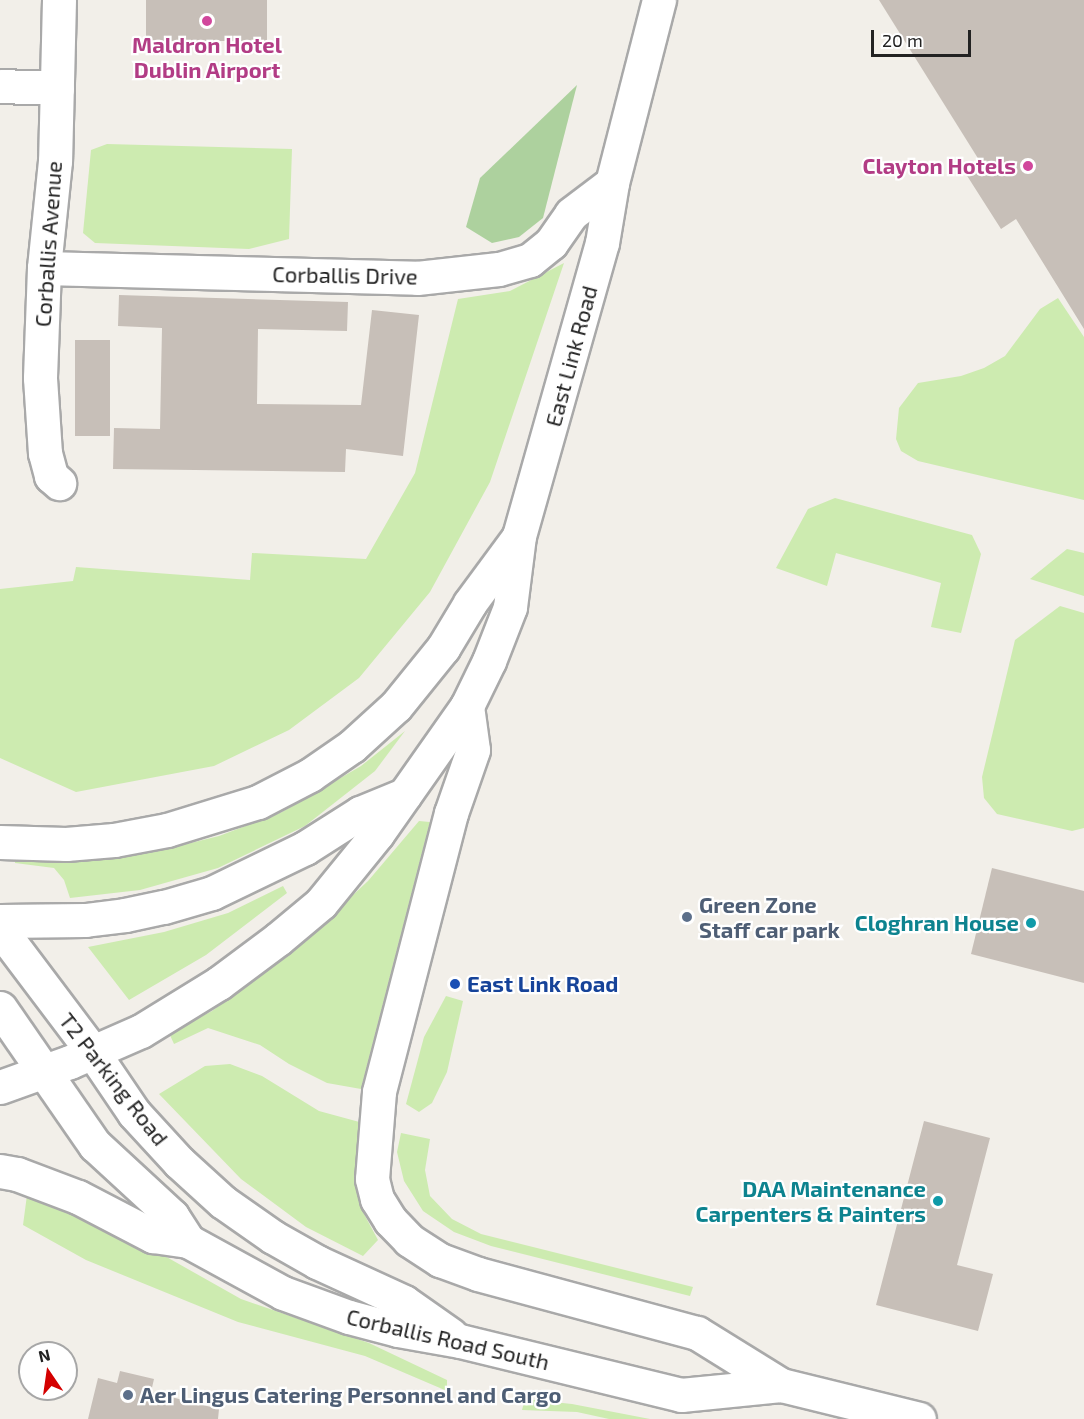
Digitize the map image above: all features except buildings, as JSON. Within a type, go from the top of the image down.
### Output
[{"type":"street","name":"Corballis Avenue","points":[[59,0],[55,161],[44,268],[40,378],[45,453],[51,476],[59,483]]},
{"type":"street","name":"East Link Road","points":[[92,1051],[162,1019],[219,983],[321,903],[377,834],[467,706],[510,607],[519,536],[599,254],[612,183],[659,0]]},
{"type":"street","points":[[0,86],[57,88]]},
{"type":"street","name":"Corballis Drive","points":[[44,268],[417,278],[499,269],[530,260],[551,243],[571,214],[612,183]]},
{"type":"street","points":[[0,842],[66,844],[114,840],[178,827],[258,802],[310,775],[352,746],[396,706],[443,648],[470,603],[519,536]]},
{"type":"street","points":[[467,706],[473,750],[451,813],[379,1092],[372,1179],[377,1199],[390,1220],[409,1240],[440,1260],[478,1274],[697,1333],[782,1385]]},
{"type":"street","points":[[0,921],[86,920],[164,907],[212,893],[304,848],[360,813],[404,795]]},
{"type":"street","name":"T2 Parking Road","points":[[0,929],[92,1051],[134,1113],[179,1162],[223,1202],[273,1237],[317,1262],[405,1302],[460,1341]]},
{"type":"street","points":[[0,1008],[95,1145],[172,1216],[188,1241]]},
{"type":"street","points":[[0,1087],[92,1051]]},
{"type":"street","name":"Corballis Road South","points":[[0,1171],[17,1174],[78,1197],[153,1236],[188,1241],[283,1293],[398,1330],[460,1341],[681,1395],[782,1385],[919,1419]]},
{"type":"green space","points":[[577,85],[543,218],[519,237],[492,243],[466,227],[480,178]]},
{"type":"green space","points":[[107,144],[292,149],[289,239],[249,249],[95,243],[83,233],[91,150]]},
{"type":"green space","points":[[564,263],[490,482],[430,592],[359,678],[289,730],[214,766],[76,792],[0,758],[0,589],[73,581],[76,567],[250,580],[252,553],[366,559],[415,473],[458,299],[510,291]]},
{"type":"green space","points":[[1058,298],[1084,337],[1084,500],[918,461],[901,451],[896,439],[899,408],[918,383],[961,376],[984,368],[1005,356],[1040,309]]},
{"type":"green space","points":[[835,498],[972,535],[981,554],[961,633],[931,627],[941,583],[836,553],[827,586],[776,568],[808,509]]},
{"type":"green space","points":[[1067,549],[1084,553],[1084,596],[1030,579]]},
{"type":"green space","points":[[1060,606],[1084,613],[1084,828],[1072,831],[997,814],[984,798],[982,777],[1015,640]]},
{"type":"green space","points":[[405,731],[375,771],[305,826],[218,868],[140,890],[70,898],[64,880],[54,868],[15,863],[15,855],[79,858],[154,852],[219,836],[282,812],[361,766]]},
{"type":"green space","points":[[419,821],[430,822],[361,1089],[327,1083],[289,1064],[260,1045],[208,1028],[174,1044],[169,1033],[212,1011],[294,950],[368,881]]},
{"type":"green space","points":[[283,886],[287,893],[206,955],[129,1000],[88,947],[164,932],[228,913]]},
{"type":"green space","points":[[446,996],[463,1001],[447,1072],[432,1103],[419,1112],[406,1104],[424,1037]]},
{"type":"green space","points":[[230,1064],[262,1076],[319,1111],[363,1123],[356,1175],[364,1214],[378,1240],[363,1256],[306,1227],[241,1179],[159,1094],[205,1066]]},
{"type":"green space","points":[[401,1133],[430,1139],[425,1170],[430,1196],[452,1219],[481,1234],[693,1287],[690,1296],[491,1246],[454,1232],[423,1211],[404,1181],[397,1152]]},
{"type":"green space","points":[[27,1195],[88,1219],[163,1255],[241,1299],[369,1343],[447,1380],[447,1391],[365,1356],[238,1322],[86,1260],[23,1225]]},
{"type":"green space","points":[[525,1399],[572,1404],[650,1419],[609,1419],[577,1412],[522,1410]]},
{"type":"place","name":"Maldron Hotel Dublin Airport","points":[[207,21]]},
{"type":"place","name":"Clayton Hotels","points":[[1028,166]]},
{"type":"place","name":"Green Zone Staff car park","points":[[687,917]]},
{"type":"place","name":"Cloghran House","points":[[1031,923]]},
{"type":"place","name":"East Link Road","points":[[455,984]]},
{"type":"place","name":"DAA Maintenance Carpenters & Painters","points":[[938,1201]]},
{"type":"place","name":"Aer Lingus Catering Personnel and Cargo","points":[[128,1395]]}]
